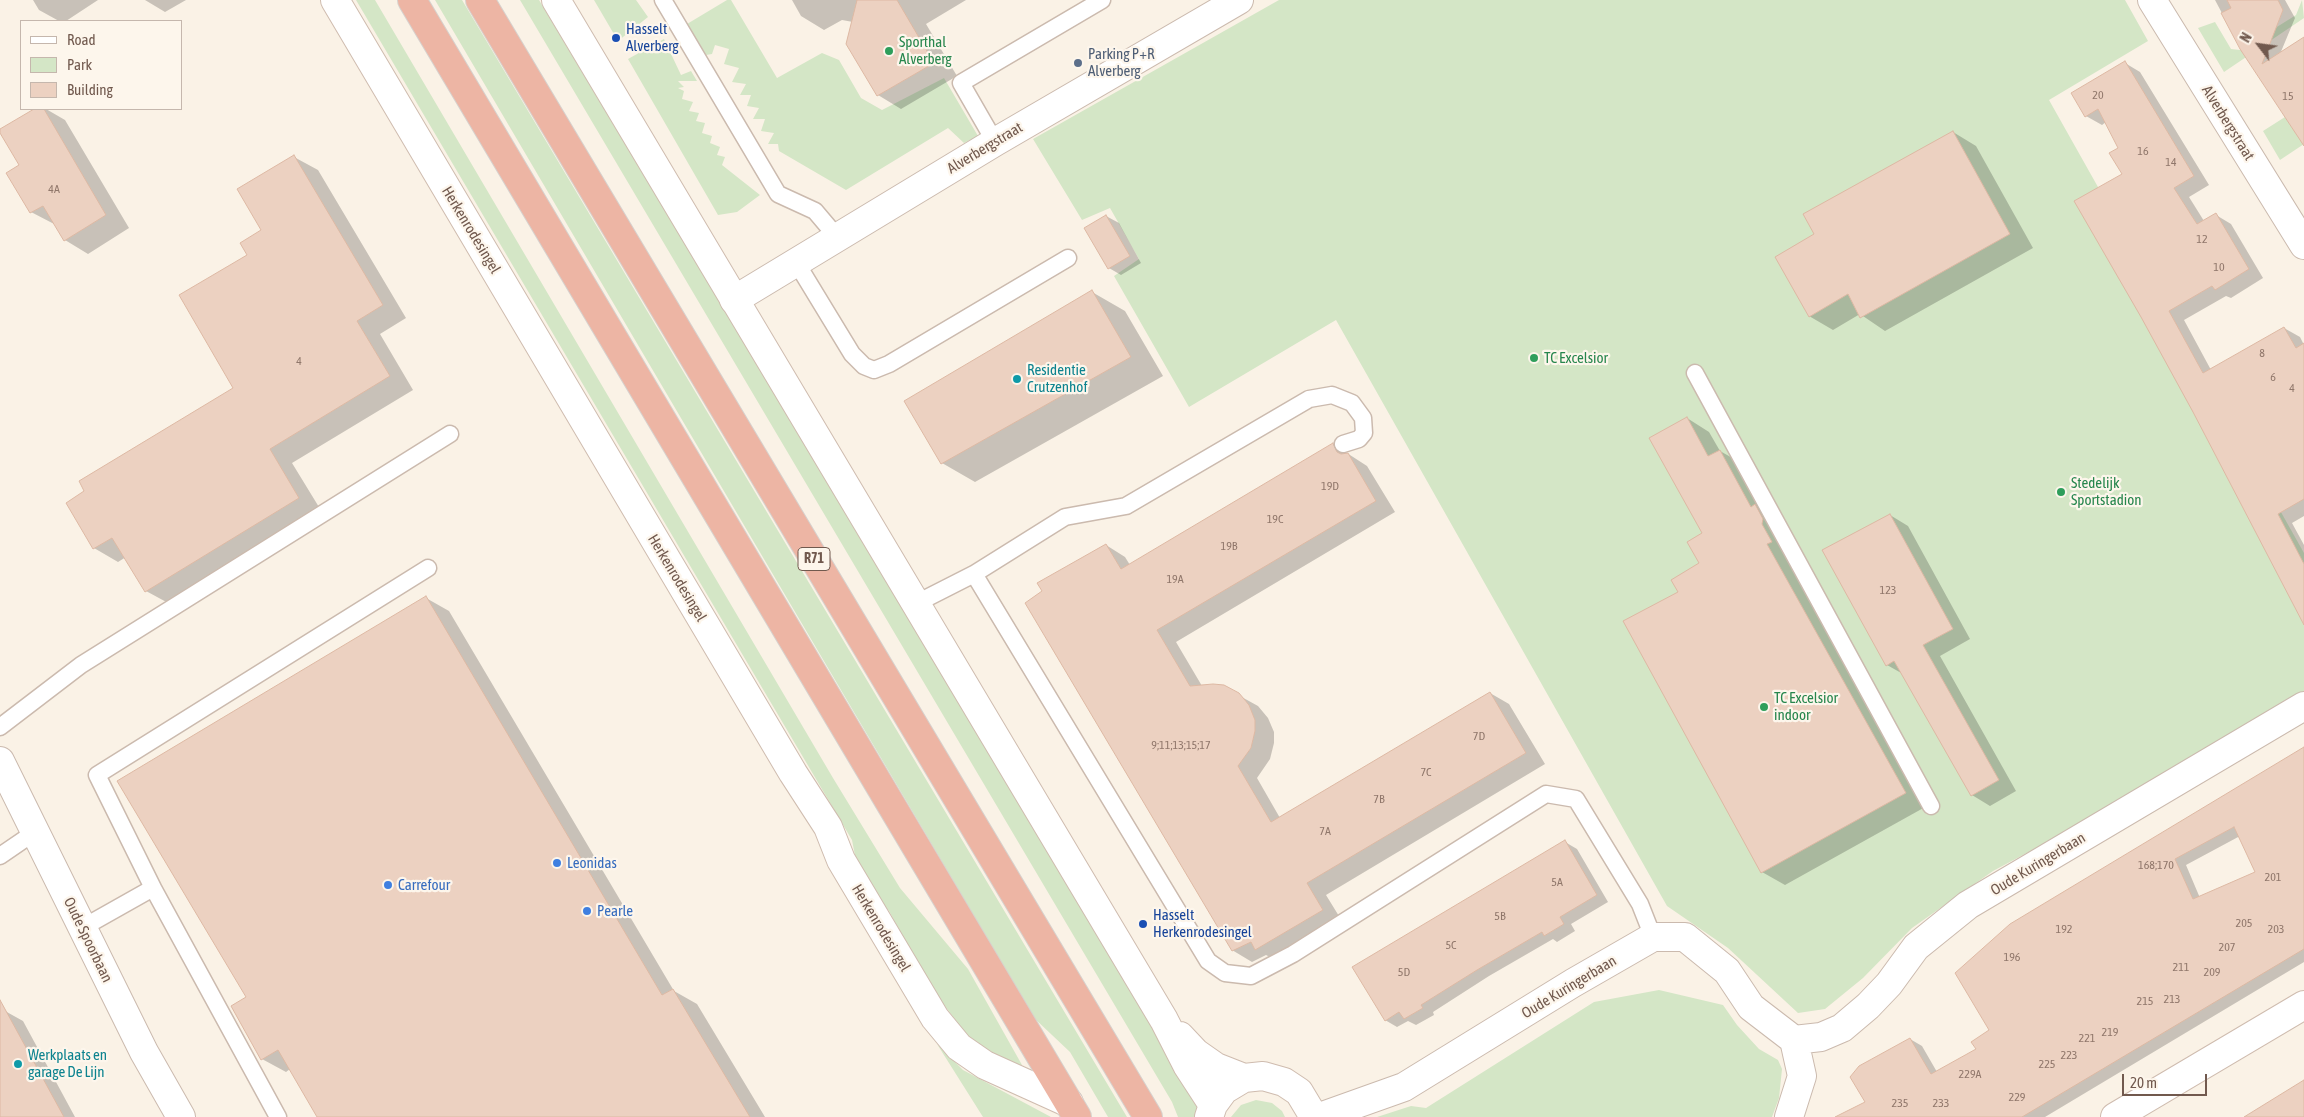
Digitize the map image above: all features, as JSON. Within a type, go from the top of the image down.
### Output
[{"type":"highway","name":"Herkenrodesingel","points":[[412,0],[1073,1110]]},
{"type":"highway","name":"R71","points":[[480,0],[1148,1117]]},
{"type":"street","name":"Herkenrodesingel","points":[[334,0],[793,774],[828,827],[841,860],[935,1018],[959,1046],[985,1065],[1073,1110]]},
{"type":"street","points":[[556,0],[1164,1020],[1211,1111]]},
{"type":"street","name":"Alverbergstraat","points":[[734,300],[995,142],[1239,0]]},
{"type":"street","name":"Alverbergstraat","points":[[2152,0],[2304,245]]},
{"type":"street","name":"Oude Kuringerbaan","points":[[1320,1117],[1404,1087],[1573,983],[1653,938],[1685,937],[1727,971],[1751,1007],[1794,1040],[1821,1037],[1842,1028],[1868,1006],[1889,984],[1916,947],[1968,905],[2304,706]]},
{"type":"street","name":"Oude Spoorbaan","points":[[0,761],[144,1052],[181,1117]]},
{"type":"street","points":[[2116,1117],[2304,1005]]},
{"type":"street","points":[[1164,1020],[1196,1052],[1216,1067],[1244,1078]]},
{"type":"street","points":[[1789,1117],[1802,1076],[1794,1040]]},
{"type":"street","points":[[1211,1111],[1224,1090],[1244,1078],[1263,1076],[1284,1082],[1299,1092],[1314,1117]]},
{"type":"lane","points":[[663,0],[778,194],[815,211],[838,237]]},
{"type":"lane","points":[[995,142],[961,83],[1102,0]]},
{"type":"lane","points":[[796,262],[852,354],[864,366],[874,370],[889,364],[1068,258]]},
{"type":"lane","points":[[1695,373],[1932,806]]},
{"type":"lane","points":[[915,604],[974,574],[1065,517],[1126,506],[1309,399],[1332,395],[1352,403],[1363,418],[1364,433],[1359,439],[1343,444]]},
{"type":"lane","points":[[0,727],[81,665],[450,434]]},
{"type":"lane","points":[[278,1117],[154,888],[96,775],[428,568]]},
{"type":"lane","points":[[974,574],[1208,961],[1225,973],[1251,976],[1293,954],[1546,794],[1576,799],[1640,904],[1653,938]]},
{"type":"lane","points":[[0,856],[35,832]]},
{"type":"lane","points":[[82,928],[154,888]]},
{"type":"green space","points":[[356,0],[375,0],[833,778],[900,888],[968,969],[1022,1065],[1005,1064],[973,1043],[931,988],[889,911],[858,871],[852,840]]},
{"type":"green space","points":[[435,0],[462,0],[1127,1117],[1108,1117],[1070,1052],[1034,1018]]},
{"type":"green space","points":[[520,0],[539,0],[1199,1104],[1198,1117],[1178,1117],[1172,1102]]},
{"type":"green space","points":[[594,0],[636,0],[648,17],[618,41]]},
{"type":"green space","points":[[727,0],[731,0],[777,78],[822,53],[839,60],[861,98],[882,110],[944,78],[978,136],[964,143],[948,128],[846,190],[779,151],[778,144],[768,144],[774,133],[761,131],[765,119],[753,119],[759,108],[747,106],[751,95],[740,95],[746,84],[732,82],[739,68],[724,64],[729,49],[715,45],[712,54],[706,55],[701,51],[687,24]]},
{"type":"green space","points":[[1279,0],[2125,0],[2148,41],[2049,100],[2304,553],[2304,694],[2221,749],[1993,871],[1912,928],[1863,978],[1825,1009],[1798,1013],[1728,948],[1667,906],[1336,320],[1189,407],[1114,276],[1139,259],[1110,208],[1082,220],[1033,139]]},
{"type":"green space","points":[[2302,0],[2304,18],[2224,72],[2198,28],[2215,22],[2231,49],[2240,50],[2296,15]]},
{"type":"green space","points":[[664,39],[681,75],[691,71],[697,81],[678,81],[684,87],[678,88],[684,91],[682,99],[693,102],[689,111],[699,113],[696,121],[705,123],[702,133],[712,136],[710,143],[720,147],[717,155],[725,157],[722,165],[760,195],[737,212],[718,215],[628,59]]},
{"type":"green space","points":[[2285,117],[2304,144],[2280,160],[2263,131]]},
{"type":"green space","points":[[1659,990],[1723,1005],[1737,1025],[1759,1049],[1778,1060],[1782,1069],[1779,1098],[1772,1117],[1377,1117],[1411,1106],[1426,1108],[1594,1002]]},
{"type":"green space","points":[[937,1044],[963,1070],[1051,1117],[983,1117]]},
{"type":"green space","points":[[1256,1100],[1272,1103],[1282,1111],[1285,1117],[1231,1117],[1241,1105]]},
{"type":"building","name":"Sporthal Alverberg","points":[[857,0],[897,0],[934,63],[877,96],[846,44]]},
{"type":"building","points":[[2227,0],[2278,0],[2283,10],[2262,64],[2304,37],[2304,146],[2240,49],[2221,13],[2231,8]]},
{"type":"building","points":[[2125,61],[2194,176],[2174,188],[2197,224],[2216,213],[2249,269],[2215,290],[2212,286],[2169,311],[2203,373],[2284,327],[2296,348],[2304,343],[2304,499],[2278,514],[2304,564],[2304,625],[2193,412],[2074,201],[2122,174],[2109,153],[2118,148],[2098,109],[2085,117],[2071,93]]},
{"type":"building","points":[[32,110],[45,110],[106,215],[64,241],[43,206],[30,213],[6,173],[19,165],[0,133],[0,129]]},
{"type":"building","points":[[1953,131],[2010,234],[1860,318],[1848,294],[1809,317],[1775,257],[1814,234],[1803,214]]},
{"type":"building","points":[[294,155],[383,305],[357,321],[390,376],[270,449],[299,498],[145,592],[112,538],[93,549],[66,503],[84,491],[79,481],[233,388],[179,295],[247,255],[240,243],[261,230],[237,189]]},
{"type":"building","points":[[1106,215],[1130,256],[1108,269],[1084,228]]},
{"type":"building","name":"Residentie Crutzenhof","points":[[1092,290],[1131,357],[941,464],[904,401]]},
{"type":"building","name":"TC Excelsior indoor","points":[[1687,417],[1708,456],[1720,450],[1751,507],[1755,504],[1763,519],[1762,524],[1772,542],[1767,544],[1906,793],[1761,873],[1623,621],[1678,592],[1671,580],[1699,563],[1687,542],[1702,533],[1649,438]]},
{"type":"building","points":[[1333,443],[1337,452],[1341,454],[1348,453],[1376,501],[1157,630],[1190,686],[1224,685],[1239,693],[1249,705],[1255,720],[1255,731],[1251,748],[1238,766],[1271,822],[1490,692],[1526,753],[1307,883],[1323,910],[1255,950],[1251,942],[1232,951],[1025,603],[1042,591],[1037,583],[1106,544],[1121,569]]},
{"type":"building","points":[[1890,514],[1953,629],[1923,645],[1999,780],[1971,796],[1894,661],[1886,666],[1822,550]]},
{"type":"building","name":"Carrefour","points":[[426,596],[662,995],[673,989],[750,1117],[317,1117],[278,1050],[261,1060],[231,1006],[246,997],[117,781]]},
{"type":"building","points":[[2304,747],[2304,949],[2022,1117],[1835,1117],[1865,1102],[1850,1077],[1859,1066],[1910,1038],[1931,1074],[1976,1049],[1971,1042],[1989,1030],[1955,973],[2010,924]],"holes":[[[2234,827],[2255,872],[2193,899],[2175,859]]]},
{"type":"building","points":[[1565,840],[1597,895],[1560,917],[1564,924],[1544,936],[1542,932],[1477,970],[1421,1005],[1423,1008],[1404,1019],[1399,1012],[1385,1021],[1352,967]]},
{"type":"building","name":"Werkplaats en garage De Lijn","points":[[0,1000],[64,1117],[0,1117]]},
{"type":"building","points":[[2304,1080],[2304,1117],[2244,1117]]},
{"type":"place","name":"Hasselt Alverberg","points":[[616,38]]},
{"type":"place","name":"Sporthal Alverberg","points":[[889,51]]},
{"type":"place","name":"Parking P+R Alverberg","points":[[1078,63]]},
{"type":"place","name":"TC Excelsior","points":[[1534,358]]},
{"type":"place","name":"Residentie Crutzenhof","points":[[1017,379]]},
{"type":"place","name":"Stedelijk Sportstadion","points":[[2061,492]]},
{"type":"place","name":"TC Excelsior indoor","points":[[1764,707]]},
{"type":"place","name":"Leonidas","points":[[557,863]]},
{"type":"place","name":"Carrefour","points":[[388,885]]},
{"type":"place","name":"Pearle","points":[[587,911]]},
{"type":"place","name":"Hasselt Herkenrodesingel","points":[[1143,924]]},
{"type":"place","name":"Werkplaats en garage De Lijn","points":[[18,1064]]}]
